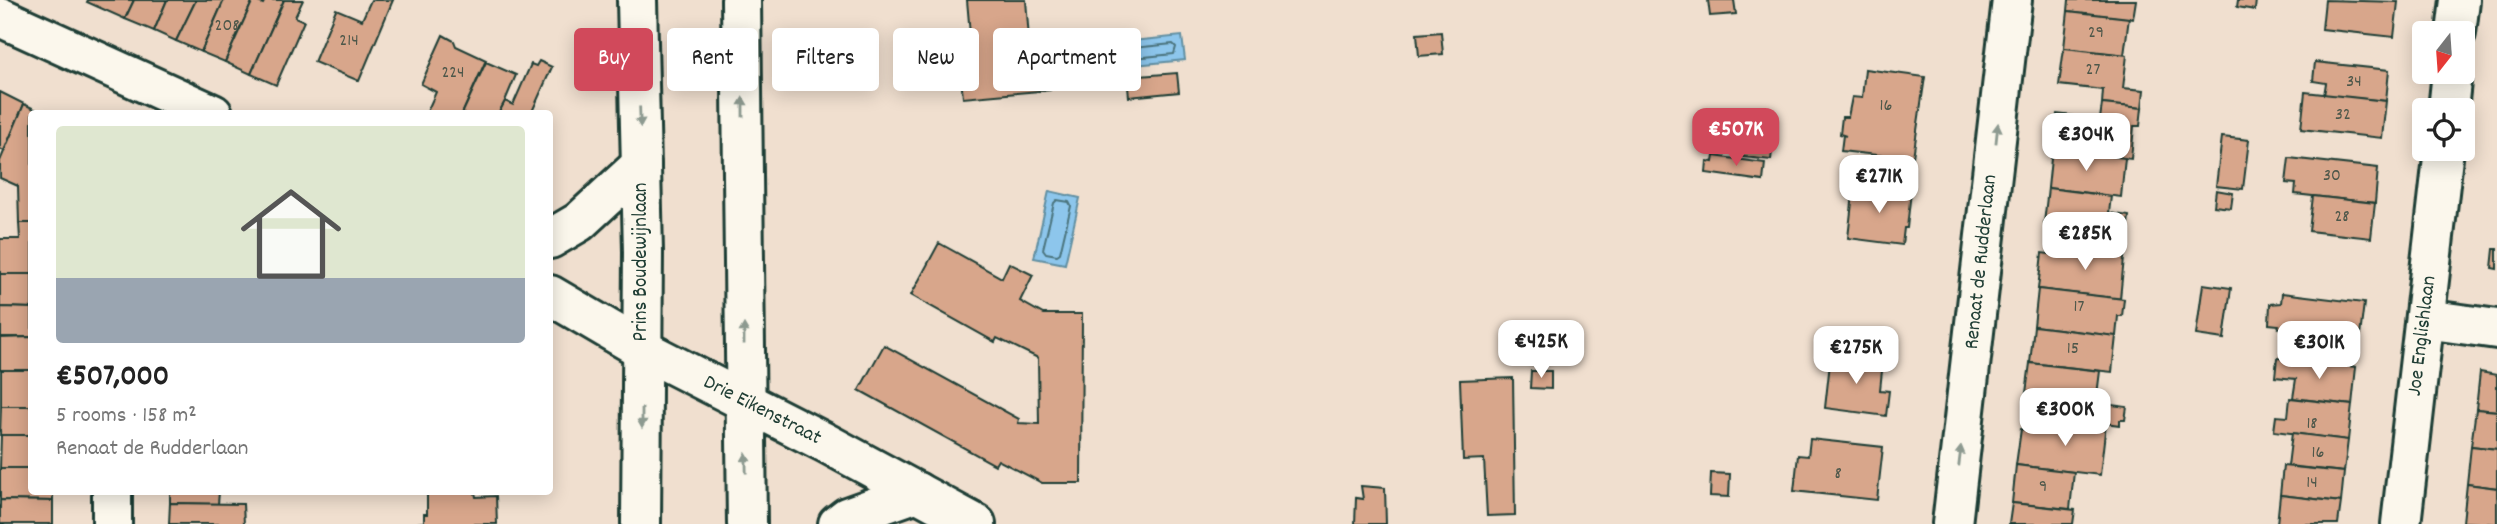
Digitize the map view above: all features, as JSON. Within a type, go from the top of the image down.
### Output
[{"type":"street","name":"Prins Boudewijnlaan","points":[[637,0],[641,166],[641,524]]},
{"type":"street","points":[[741,0],[747,524]]},
{"type":"street","name":"Renaat de Rudderlaan","points":[[1952,524],[2012,0]]},
{"type":"street","points":[[2457,21],[2460,0]]},
{"type":"street","points":[[0,17],[150,100],[195,110]]},
{"type":"street","name":"Joe Englishlaan","points":[[2401,524],[2443,161]]},
{"type":"street","points":[[553,237],[579,222],[641,166]]},
{"type":"street","name":"Drie Eikenstraat","points":[[553,297],[642,349],[976,524]]},
{"type":"street","points":[[2425,319],[2497,329]]},
{"type":"street","points":[[838,524],[847,517],[917,492]]},
{"type":"street","points":[[112,495],[112,524]]},
{"type":"water","points":[[1182,36],[1185,60],[1141,64],[1141,40]]},
{"type":"water","points":[[1049,191],[1080,198],[1065,264],[1034,258]]},
{"type":"building","points":[[134,0],[125,19],[87,2]]},
{"type":"building","points":[[134,0],[167,0],[154,31],[125,19]]},
{"type":"building","points":[[167,0],[196,0],[176,41],[154,31]]},
{"type":"building","points":[[196,0],[224,0],[201,52],[176,41]]},
{"type":"building","points":[[224,0],[253,0],[225,62],[201,52]]},
{"type":"building","points":[[253,0],[263,4],[265,0],[284,0],[251,74],[225,62]]},
{"type":"building","points":[[284,0],[303,0],[295,17],[304,21],[276,85],[251,74]]},
{"type":"building","points":[[371,0],[393,0],[359,81],[314,62],[336,9],[362,20]]},
{"type":"building","points":[[967,0],[1026,0],[1028,28],[993,28],[993,91],[1039,91],[963,98],[962,91],[979,91],[979,28],[969,28]]},
{"type":"building","points":[[1708,0],[1734,0],[1736,14],[1710,16]]},
{"type":"building","points":[[2069,0],[2136,0],[2133,19],[2068,11]]},
{"type":"building","points":[[2238,0],[2256,0],[2255,10],[2237,7]]},
{"type":"building","points":[[2325,0],[2398,2],[2394,37],[2322,29]]},
{"type":"building","points":[[2068,11],[2129,18],[2124,55],[2064,48]]},
{"type":"building","points":[[1441,32],[1443,54],[1419,56],[1417,34]]},
{"type":"building","points":[[443,35],[454,41],[456,46],[486,60],[464,110],[428,110],[436,92],[421,84]]},
{"type":"building","points":[[2064,48],[2127,55],[2123,88],[2144,90],[2142,108],[2102,104],[2103,90],[2059,85]]},
{"type":"building","points":[[539,61],[552,67],[533,110],[500,110],[505,101],[513,105],[531,64],[536,66]]},
{"type":"building","points":[[486,62],[516,75],[500,110],[464,110]]},
{"type":"building","points":[[2315,62],[2389,70],[2386,101],[2324,95],[2326,83],[2313,81]]},
{"type":"building","points":[[1865,69],[1925,77],[1913,157],[1841,151],[1843,135],[1840,134],[1842,117],[1848,117],[1852,97],[1862,98]]},
{"type":"building","points":[[1177,73],[1179,92],[1129,97],[1128,91],[1141,91],[1141,76]]},
{"type":"building","points":[[0,92],[24,104],[4,151],[0,149]]},
{"type":"building","points":[[2305,92],[2386,101],[2382,138],[2301,129]]},
{"type":"building","points":[[24,104],[37,110],[28,110],[28,223],[19,223],[18,186],[0,178],[0,161]]},
{"type":"building","points":[[2102,104],[2142,108],[2140,126],[2134,126],[2131,159],[2052,149],[2057,114],[2100,119]]},
{"type":"building","points":[[1729,119],[1739,120],[1737,138],[1727,137]]},
{"type":"building","points":[[1739,120],[1775,125],[1771,160],[1735,156]]},
{"type":"building","points":[[1705,134],[1724,136],[1722,149],[1704,148]]},
{"type":"building","points":[[2222,137],[2249,140],[2243,189],[2216,186]]},
{"type":"building","points":[[2052,149],[2125,158],[2121,197],[2048,188]]},
{"type":"building","points":[[1714,156],[1765,163],[1763,181],[1706,173],[1707,161],[1713,162]]},
{"type":"building","points":[[2289,158],[2378,168],[2375,203],[2295,194],[2296,184],[2286,183]]},
{"type":"building","points":[[1854,185],[1911,191],[1907,228],[1904,228],[1902,245],[1848,238]]},
{"type":"building","points":[[2048,188],[2111,196],[2109,213],[2129,216],[2125,248],[2082,243],[2084,228],[2044,223]]},
{"type":"building","points":[[2216,190],[2233,193],[2231,208],[2214,206]]},
{"type":"building","points":[[2313,196],[2375,203],[2371,238],[2309,231]]},
{"type":"building","points":[[19,223],[28,223],[28,274],[0,274],[0,239],[20,239]]},
{"type":"building","points":[[939,243],[1002,278],[1009,263],[1033,275],[1020,301],[1043,314],[1082,314],[1081,483],[1042,483],[998,460],[995,465],[859,390],[884,345],[1019,419],[1018,423],[1039,424],[1038,358],[997,338],[995,342],[911,295]]},
{"type":"building","points":[[2082,243],[2125,248],[2120,299],[2038,289],[2042,253],[2080,258]]},
{"type":"building","points":[[2494,249],[2497,249],[2497,269],[2492,268]]},
{"type":"building","points":[[0,274],[28,274],[28,308],[0,307]]},
{"type":"building","points":[[2203,284],[2231,288],[2224,339],[2196,335]]},
{"type":"building","points":[[2038,289],[2124,299],[2122,316],[2118,316],[2116,336],[2034,326]]},
{"type":"building","points":[[2282,293],[2364,303],[2360,336],[2278,328],[2279,325],[2269,324],[2270,304],[2281,303]]},
{"type":"building","points":[[1,307],[28,308],[28,337],[1,337]]},
{"type":"building","points":[[2034,326],[2116,336],[2112,372],[2030,363]]},
{"type":"building","points":[[28,337],[28,370],[0,370],[0,338]]},
{"type":"building","points":[[1831,354],[1883,361],[1880,390],[1889,391],[1886,416],[1825,408]]},
{"type":"building","points":[[2277,358],[2356,367],[2352,405],[2293,398],[2296,379],[2275,377]]},
{"type":"building","points":[[2030,363],[2100,371],[2096,403],[2127,407],[2125,420],[2120,420],[2120,425],[2066,418],[2068,405],[2025,400]]},
{"type":"building","points":[[1,370],[28,370],[28,406],[1,406]]},
{"type":"building","points":[[1531,371],[1551,371],[1551,389],[1530,388]]},
{"type":"building","points":[[2480,372],[2497,375],[2497,411],[2476,409]]},
{"type":"building","points":[[1513,378],[1515,515],[1487,516],[1484,459],[1463,460],[1460,380]]},
{"type":"building","points":[[2290,398],[2352,405],[2348,440],[2274,431],[2276,416],[2288,417]]},
{"type":"building","points":[[1,406],[28,406],[28,435],[0,435]]},
{"type":"building","points":[[2476,409],[2497,411],[2497,449],[2471,446]]},
{"type":"building","points":[[2066,418],[2106,423],[2100,475],[2016,465],[2021,429],[2064,434]]},
{"type":"building","points":[[2292,433],[2348,440],[2344,472],[2288,466]]},
{"type":"building","points":[[1,435],[28,435],[28,468],[0,468]]},
{"type":"building","points":[[1810,439],[1883,447],[1877,500],[1794,491],[1798,455],[1808,456]]},
{"type":"building","points":[[2471,446],[2497,449],[2497,488],[2467,484]]},
{"type":"building","points":[[2016,465],[2074,472],[2070,509],[2012,503]]},
{"type":"building","points":[[2283,466],[2344,472],[2341,502],[2280,495]]},
{"type":"building","points":[[0,468],[28,468],[28,495],[53,495],[53,501],[0,500]]},
{"type":"building","points":[[1711,473],[1730,474],[1729,497],[1710,496]]},
{"type":"building","points":[[2467,484],[2497,488],[2497,524],[2463,522]]},
{"type":"building","points":[[1361,486],[1385,488],[1386,524],[1355,524],[1356,498],[1363,499]]},
{"type":"building","points":[[170,495],[219,495],[218,504],[170,503]]},
{"type":"building","points":[[427,495],[496,496],[497,524],[410,524],[424,522],[424,514],[427,514]]},
{"type":"building","points":[[2280,495],[2341,502],[2338,524],[2277,524]]},
{"type":"building","points":[[0,500],[53,501],[53,524],[0,524]]},
{"type":"building","points":[[170,503],[243,504],[244,524],[169,524]]},
{"type":"building","points":[[2012,503],[2075,510],[2073,524],[2009,524]]}]
